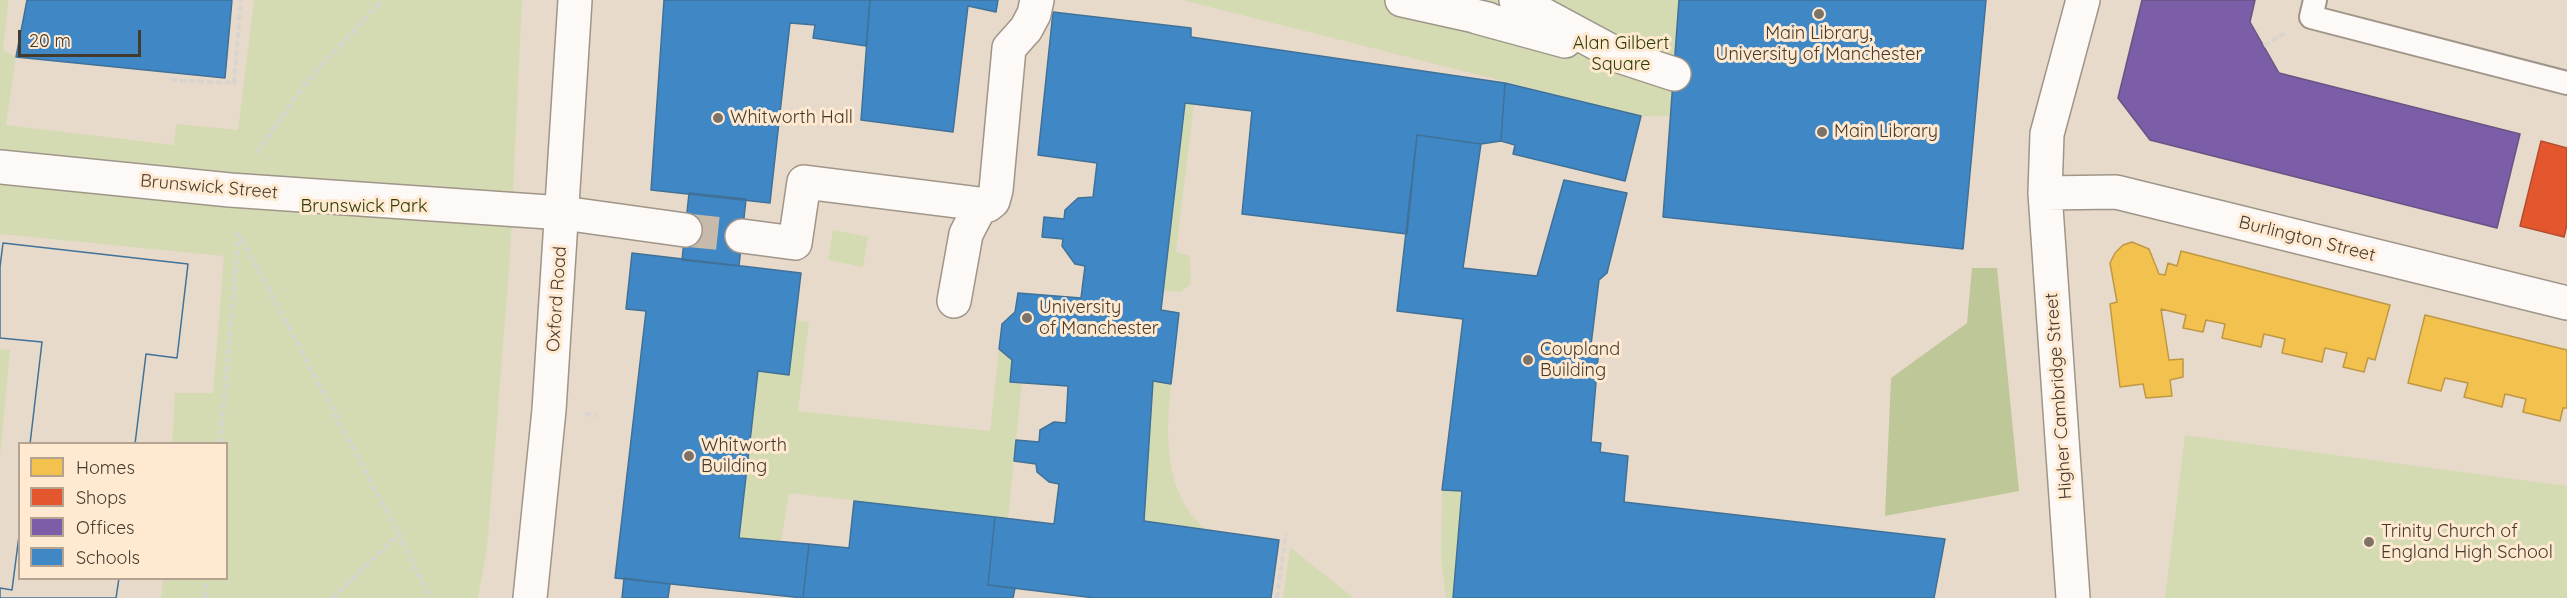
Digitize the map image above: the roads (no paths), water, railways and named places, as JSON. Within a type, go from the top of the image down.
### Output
[{"type":"street","name":"Oxford Road","points":[[530,598],[549,410],[575,0]]},
{"type":"street","points":[[742,236],[795,243],[804,182],[981,205],[988,205],[993,201],[996,190],[1009,48],[1026,29],[1034,14],[1037,0]]},
{"type":"street","points":[[1402,0],[1482,18],[1674,74]]},
{"type":"street","points":[[1516,0],[1622,57]]},
{"type":"street","name":"Higher Cambridge Street","points":[[2073,598],[2045,193],[2048,134],[2084,0]]},
{"type":"street","name":"Brunswick Street","points":[[0,167],[230,190],[562,213],[685,230]]},
{"type":"street","name":"Burlington Street","points":[[2045,193],[2116,192],[2567,303]]},
{"type":"street","points":[[954,301],[966,234],[981,205]]},
{"type":"lane","points":[[2315,0],[2311,17],[2567,83]]},
{"type":"tunnel","points":[[685,230],[742,236]]},
{"type":"place","name":"Main Library, University of Manchester","points":[[1819,14]]},
{"type":"place","name":"Whitworth Hall","points":[[718,118]]},
{"type":"place","name":"Main Library","points":[[1822,132]]},
{"type":"place","name":"University of Manchester","points":[[1027,318]]},
{"type":"place","name":"Coupland Building","points":[[1528,360]]},
{"type":"place","name":"Whitworth Building","points":[[689,456]]},
{"type":"place","name":"Trinity Church of England High School","points":[[2369,542]]},
{"type":"park label","name":"Alan Gilbert Square","points":[[1621,54]]},
{"type":"park label","name":"Brunswick Park","points":[[364,207]]}]
